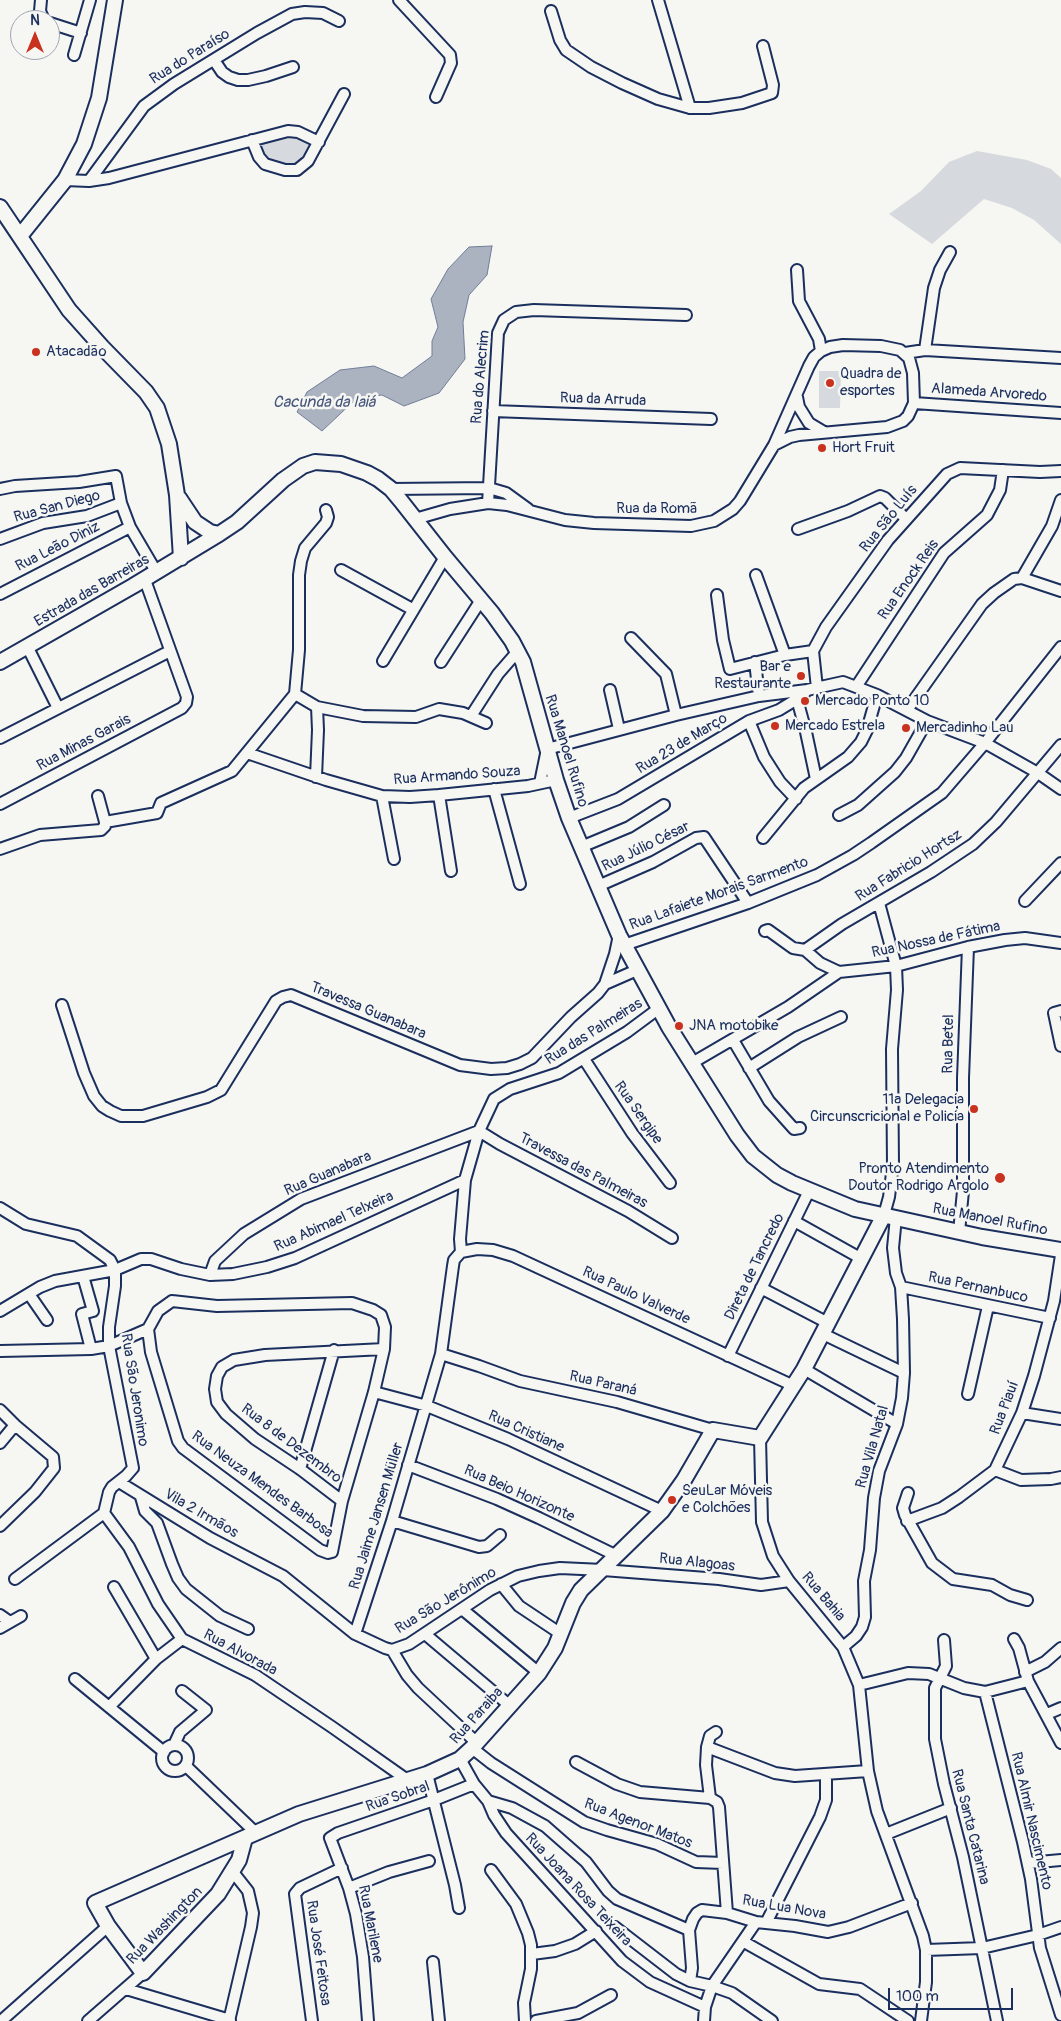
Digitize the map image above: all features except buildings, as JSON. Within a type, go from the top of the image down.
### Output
[{"type":"main road","points":[[20,236],[65,180],[84,144],[94,115],[115,0]]},
{"type":"main road","points":[[0,208],[69,310],[152,399],[166,431],[177,495],[181,558]]},
{"type":"main road","name":"Rua Manoel Rufino","points":[[199,547],[244,516],[295,471],[315,462],[328,462],[354,468],[378,479],[391,489],[500,622],[518,652],[528,678],[556,780],[581,847],[622,940],[658,1009],[737,1135],[753,1156],[776,1175],[833,1202],[855,1209],[1019,1244],[1061,1250]]},
{"type":"main road","points":[[177,495],[195,522],[210,532],[219,534]]},
{"type":"main road","name":"Estrada das Barreiras","points":[[0,662],[199,547]]},
{"type":"main road","points":[[760,1438],[804,1369],[862,1259],[890,1216]]},
{"type":"main road","name":"Rua Paraná","points":[[713,1430],[760,1438]]},
{"type":"main road","name":"Rua Paraiba","points":[[108,1926],[95,1903],[299,1814],[427,1774],[460,1759],[475,1746],[538,1673],[555,1648],[573,1603],[581,1590],[662,1511],[684,1480],[713,1430]]},
{"type":"main road","name":"Rua Washington","points":[[143,1973],[218,1894],[233,1872],[250,1835]]},
{"type":"main road","points":[[108,1926],[143,1973]]},
{"type":"street","points":[[74,55],[90,0]]},
{"type":"street","points":[[399,0],[451,58],[451,63],[436,97]]},
{"type":"street","points":[[658,0],[690,108]]},
{"type":"street","points":[[551,11],[560,40],[566,50],[591,67],[622,83],[658,99],[690,108],[710,108],[742,103],[772,93],[773,85],[762,46]]},
{"type":"street","name":"Rua do Paraíso","points":[[89,181],[125,130],[144,106],[154,97],[292,14],[306,12],[323,14],[339,22]]},
{"type":"street","points":[[60,26],[81,33]]},
{"type":"street","points":[[214,60],[222,72],[238,80],[257,78],[293,67]]},
{"type":"street","points":[[252,140],[259,157],[265,164],[291,171],[301,168],[308,161],[344,94]]},
{"type":"street","points":[[65,180],[89,181],[109,178],[294,130],[319,142]]},
{"type":"street","points":[[925,350],[934,288],[940,270],[950,252]]},
{"type":"street","points":[[797,270],[799,301],[819,339],[821,351]]},
{"type":"street","name":"Rua do Alecrim","points":[[488,502],[498,333],[504,320],[516,312],[534,310],[686,316]]},
{"type":"street","points":[[824,432],[809,423],[799,407],[797,397],[814,357],[830,347],[843,345],[881,346],[891,347],[905,353],[925,350],[1061,358]]},
{"type":"street","points":[[774,445],[790,436],[882,428],[896,425],[908,416],[914,404],[912,365],[905,353]]},
{"type":"street","name":"Rua da Romã","points":[[415,519],[450,509],[488,502],[565,520],[601,524],[680,526],[714,521],[733,509],[740,501],[774,445],[797,397]]},
{"type":"street","name":"Alameda Arvoredo","points":[[914,404],[1061,413]]},
{"type":"street","name":"Rua da Arruda","points":[[493,410],[711,419]]},
{"type":"street","name":"Rua São Luís","points":[[813,651],[826,627],[888,540],[947,474],[953,470],[969,468],[1061,471]]},
{"type":"street","name":"Rua Enock Reis","points":[[856,687],[944,553],[987,515],[1000,490],[1003,470]]},
{"type":"street","points":[[0,489],[117,477],[121,503],[151,576],[170,651],[0,738]]},
{"type":"street","name":"Rua da Romã","points":[[391,489],[489,488],[515,497],[531,511]]},
{"type":"street","points":[[798,529],[848,511],[880,496],[885,498],[906,519]]},
{"type":"street","points":[[907,710],[982,604],[1008,584],[1022,578],[1052,526],[1061,500]]},
{"type":"street","name":"Rua San Diego","points":[[0,539],[43,523],[87,516],[121,503]]},
{"type":"street","points":[[105,822],[157,812],[161,803],[232,772],[295,694],[299,650],[299,575],[301,561],[305,548],[326,523],[328,518],[326,510]]},
{"type":"street","name":"Rua Leão Diniz","points":[[0,594],[130,527]]},
{"type":"street","points":[[383,661],[412,609],[445,557]]},
{"type":"street","points":[[341,570],[412,609]]},
{"type":"street","points":[[756,575],[785,654]]},
{"type":"street","points":[[1022,578],[1061,591]]},
{"type":"street","points":[[717,595],[723,640],[730,670],[785,654],[813,651],[817,688]]},
{"type":"street","points":[[440,662],[481,600]]},
{"type":"street","points":[[631,638],[666,674],[676,715]]},
{"type":"street","points":[[27,646],[58,708]]},
{"type":"street","name":"Rua Lafaiete Morais Sarmento","points":[[622,940],[748,902],[816,874],[860,851],[942,793],[985,744],[1061,647]]},
{"type":"street","name":"Rua Minas Garais","points":[[0,804],[182,708],[187,697],[170,651]]},
{"type":"street","points":[[471,716],[498,674],[518,652]]},
{"type":"street","points":[[755,662],[759,696]]},
{"type":"street","points":[[540,783],[547,749],[620,729],[759,696],[806,690],[843,682],[877,696],[927,721],[985,744],[1038,773],[1061,789]]},
{"type":"street","points":[[610,690],[620,729]]},
{"type":"street","name":"Rua 23 de Março","points":[[570,818],[618,799],[750,721],[779,710],[797,699],[806,690]]},
{"type":"street","points":[[295,694],[317,707],[379,717],[416,717],[439,709],[471,716],[486,723]]},
{"type":"street","points":[[763,838],[804,788],[848,758],[861,742],[867,730],[877,696]]},
{"type":"street","points":[[797,699],[816,779]]},
{"type":"street","points":[[316,777],[317,707]]},
{"type":"street","points":[[750,721],[768,762],[780,782],[796,799]]},
{"type":"street","points":[[838,815],[858,805],[895,772],[906,758],[927,721]]},
{"type":"street","name":"Rua Fabricio Hortsz","points":[[805,950],[842,924],[973,844],[996,822],[1061,745]]},
{"type":"street","name":"Rua Armando Souza","points":[[247,753],[316,777],[382,796],[410,797],[494,790],[556,780]]},
{"type":"street","points":[[494,790],[520,884]]},
{"type":"street","points":[[439,795],[451,871]]},
{"type":"street","points":[[0,849],[40,835],[96,831],[103,828],[105,822],[98,796]]},
{"type":"street","points":[[382,796],[394,859]]},
{"type":"street","points":[[581,847],[630,826],[664,806]]},
{"type":"street","name":"Rua Júlio César","points":[[598,886],[653,862],[696,838],[704,837],[748,902]]},
{"type":"street","points":[[1024,901],[1061,863]]},
{"type":"street","name":"Rua Vila Natal","points":[[843,1646],[856,1636],[862,1627],[865,1617],[864,1581],[870,1550],[874,1498],[879,1471],[897,1424],[904,1373],[901,1286],[894,1261],[894,1236],[890,1216],[893,1165],[892,1048],[897,996],[896,966],[879,903]]},
{"type":"street","points":[[765,931],[768,930],[793,948],[805,950],[820,963],[839,972]]},
{"type":"street","name":"Rua Nossa de Fátima","points":[[692,1063],[788,1007],[839,972],[896,966],[968,948],[1025,938],[1061,943]]},
{"type":"street","name":"Travessa Guanabara","points":[[62,1005],[84,1073],[94,1096],[110,1112],[121,1116],[143,1116],[207,1097],[221,1090],[276,1001],[291,995],[454,1063],[491,1069],[507,1068],[520,1064],[532,1058],[571,1017],[598,993],[605,984],[622,940]]},
{"type":"street","name":"Rua Betel","points":[[959,1232],[963,1190],[963,1062],[968,948]]},
{"type":"street","name":"Travessa Guanabara","points":[[605,984],[637,970]]},
{"type":"street","name":"Rua das Palmeiras","points":[[461,1252],[465,1180],[479,1131],[490,1106],[500,1093],[543,1080],[584,1059],[658,1009]]},
{"type":"street","points":[[1058,1012],[1061,1046]]},
{"type":"street","points":[[749,1068],[798,1038],[841,1017]]},
{"type":"street","points":[[733,1040],[769,1101],[794,1129],[800,1128]]},
{"type":"street","name":"Rua Sergipe","points":[[584,1059],[632,1133],[670,1183]]},
{"type":"street","name":"Travessa das Palmeiras","points":[[479,1131],[500,1144],[628,1211],[672,1238]]},
{"type":"street","name":"Rua Guanabara","points":[[210,1275],[215,1261],[244,1234],[301,1199],[479,1131]]},
{"type":"street","name":"Rua Abimael Telxeira","points":[[0,1312],[55,1281],[115,1270],[132,1262],[151,1259],[181,1269],[210,1275],[233,1274],[295,1258],[465,1180]]},
{"type":"street","name":"Direta de Tancredo","points":[[728,1356],[809,1191]]},
{"type":"street","points":[[0,1208],[26,1224],[77,1236],[110,1260],[115,1270]]},
{"type":"street","points":[[794,1221],[862,1259]]},
{"type":"street","name":"Rua Paulo Valverde","points":[[461,1252],[476,1249],[493,1250],[513,1256],[794,1386]]},
{"type":"street","name":"Rua Jaime Jansen Müller","points":[[355,1634],[427,1406],[441,1354],[453,1266],[461,1252]]},
{"type":"street","name":"Rua Piauí","points":[[907,1521],[942,1508],[995,1470],[1022,1413],[1050,1318],[1058,1283],[1061,1255]]},
{"type":"street","name":"Rua São Jeronimo","points":[[115,1270],[116,1286],[109,1346],[133,1468],[119,1482]]},
{"type":"street","points":[[83,1276],[93,1311],[82,1314],[91,1349]]},
{"type":"street","name":"Rua Pernanbuco","points":[[901,1286],[1050,1318]]},
{"type":"street","points":[[761,1288],[826,1329],[904,1373]]},
{"type":"street","points":[[29,1294],[47,1320]]},
{"type":"street","points":[[0,1352],[91,1349],[109,1346],[148,1329],[158,1311],[172,1301],[217,1306],[352,1303],[362,1306],[382,1315],[385,1327],[384,1348],[374,1392],[342,1501]]},
{"type":"street","points":[[968,1394],[988,1306]]},
{"type":"street","name":"Rua Neuza Mendes Barbosa","points":[[148,1329],[151,1352],[172,1426],[183,1448],[320,1550],[328,1553],[334,1549],[342,1501]]},
{"type":"street","name":"Rua 8 de Dezembro","points":[[342,1501],[300,1468],[255,1439],[226,1414],[217,1402],[215,1389],[217,1376],[222,1367],[234,1360],[265,1355],[384,1348]]},
{"type":"street","points":[[300,1468],[334,1350]]},
{"type":"street","name":"Rua Paraná","points":[[441,1354],[520,1381],[617,1402],[713,1430]]},
{"type":"street","points":[[804,1369],[897,1424]]},
{"type":"street","name":"Rua Cristiane","points":[[374,1392],[427,1406],[508,1439],[662,1511]]},
{"type":"street","points":[[0,1410],[53,1457],[54,1468],[34,1492],[0,1526]]},
{"type":"street","points":[[1022,1413],[1061,1419]]},
{"type":"street","points":[[0,1443],[14,1423]]},
{"type":"street","name":"Rua Bahia","points":[[760,1438],[762,1522],[773,1556],[789,1581],[843,1646],[859,1685],[868,1771],[877,1811],[912,1903],[926,1950],[926,1982],[921,2021]]},
{"type":"street","name":"Rua Beio Horizonte","points":[[408,1465],[497,1499],[615,1556]]},
{"type":"street","points":[[995,1470],[1021,1480],[1061,1477]]},
{"type":"street","points":[[15,1579],[104,1513],[109,1492],[119,1482]]},
{"type":"street","name":"Vila 2 Irmãos","points":[[119,1482],[210,1538],[270,1569]]},
{"type":"street","points":[[908,1493],[903,1508],[907,1521],[932,1562],[952,1579],[992,1585],[1010,1595],[1027,1600]]},
{"type":"street","points":[[141,1497],[145,1512],[157,1523],[178,1578],[186,1589],[220,1616],[248,1629]]},
{"type":"street","name":"Rua Alvorada","points":[[104,1513],[129,1547],[158,1604],[182,1639],[255,1675],[332,1726],[406,1779]]},
{"type":"street","points":[[392,1521],[479,1547],[487,1546],[500,1535]]},
{"type":"street","name":"Rua São Jerônimo","points":[[270,1569],[296,1584],[355,1634],[372,1644],[392,1650],[409,1644],[501,1584],[518,1576],[560,1568],[603,1570]]},
{"type":"street","name":"Rua Alagoas","points":[[603,1570],[719,1579],[753,1584],[789,1581]]},
{"type":"street","points":[[501,1584],[519,1606],[561,1634]]},
{"type":"street","points":[[114,1587],[156,1658]]},
{"type":"street","points":[[462,1609],[538,1673]]},
{"type":"street","points":[[0,1615],[10,1622]]},
{"type":"street","points":[[0,1628],[21,1616]]},
{"type":"street","points":[[425,1634],[508,1706]]},
{"type":"street","points":[[109,1707],[156,1658],[182,1639]]},
{"type":"street","points":[[1014,1639],[1019,1648],[1026,1676],[1061,1743]]},
{"type":"street","name":"Rua Santa Catarina","points":[[944,1640],[946,1666],[936,1688],[936,1739],[944,1784],[963,1857],[997,2021]]},
{"type":"street","points":[[859,1685],[908,1673],[929,1674],[964,1688],[985,1692],[1026,1676],[1061,1648]]},
{"type":"street","name":"Rua Agenor Matos","points":[[392,1650],[407,1675],[418,1688],[491,1763],[584,1822],[657,1844],[696,1862],[723,1863]]},
{"type":"street","points":[[75,1679],[164,1752]]},
{"type":"street","points":[[182,1692],[206,1710],[180,1732],[174,1745],[164,1752],[163,1762],[170,1770],[177,1771],[186,1766]]},
{"type":"street","name":"Rua Almir Nascimento","points":[[985,1692],[1028,1863],[1042,1959],[1052,1981],[1061,2015]]},
{"type":"street","points":[[1047,1714],[1061,1708]]},
{"type":"street","points":[[712,1798],[706,1765],[707,1747],[710,1736],[716,1732]]},
{"type":"street","points":[[174,1745],[182,1748],[188,1754],[186,1766]]},
{"type":"street","points":[[707,1747],[775,1773],[795,1776],[868,1771]]},
{"type":"street","name":"Rua Joana Rosa Teixeira","points":[[460,1759],[474,1784],[488,1801],[494,1815],[512,1841],[596,1930],[622,1961],[650,1982],[705,2007]]},
{"type":"street","points":[[576,1762],[617,1784],[640,1792],[712,1798],[717,1802],[719,1807],[726,1913]]},
{"type":"street","points":[[186,1766],[250,1835]]},
{"type":"street","points":[[427,1774],[456,1885],[459,1908]]},
{"type":"street","points":[[704,2021],[705,2007],[712,1986],[761,1922],[820,1817],[826,1800],[826,1775]]},
{"type":"street","name":"Rua Sobral","points":[[331,1837],[474,1784]]},
{"type":"street","points":[[488,1801],[512,1808],[544,1826],[586,1862],[608,1892],[617,1898],[689,1930],[692,1968],[690,1981]]},
{"type":"street","points":[[886,1834],[951,1808]]},
{"type":"street","name":"Rua Marilene","points":[[331,1837],[330,1841],[349,1888],[363,1957],[368,2021]]},
{"type":"street","points":[[1028,1863],[1061,1860]]},
{"type":"street","points":[[349,1888],[389,1872],[429,1861]]},
{"type":"street","name":"Rua José Feitosa","points":[[312,2021],[295,1898],[296,1890],[342,1868]]},
{"type":"street","points":[[491,1870],[519,1911],[528,1933],[532,1954],[524,2003],[525,2021]]},
{"type":"street","points":[[126,1989],[230,2021],[252,1927],[253,1913],[248,1891],[233,1872]]},
{"type":"street","name":"Rua Lua Nova","points":[[689,1930],[696,1913],[702,1910],[726,1913],[761,1922],[828,1932],[849,1927],[912,1903]]},
{"type":"street","points":[[1,2021],[108,1926]]},
{"type":"street","points":[[926,1950],[982,1948],[1038,1936],[1061,1927]]},
{"type":"street","points":[[615,1928],[668,1969],[690,1981],[732,1993],[772,2021]]},
{"type":"street","points":[[532,1954],[555,1951],[575,1944],[596,1930]]},
{"type":"street","points":[[744,1942],[819,1984],[860,1989],[908,2021]]},
{"type":"street","points":[[433,1962],[439,2021]]},
{"type":"street","name":"Rua Washington","points":[[88,2021],[143,1973]]},
{"type":"street","points":[[536,2021],[578,2013],[611,1995]]},
{"type":"shaded area","points":[[291,134],[310,142],[312,146],[304,162],[294,167],[265,159],[258,142]]},
{"type":"shaded area","points":[[977,151],[1027,160],[1051,169],[1061,178],[1061,244],[1034,220],[1012,208],[984,199],[932,244],[889,214],[921,191],[949,162]]},
{"type":"shaded area","name":"Quadra de esportes","points":[[819,371],[841,371],[840,408],[819,408]]},
{"type":"water","name":"Cacunda da Iaiá","points":[[492,246],[487,275],[469,295],[463,322],[465,359],[439,393],[404,406],[382,395],[357,398],[322,431],[297,412],[307,392],[340,370],[374,366],[402,378],[432,356],[432,341],[438,327],[431,299],[448,269],[469,247]]},
{"type":"place","name":"Atacadão","points":[[36,352]]},
{"type":"place","name":"Quadra de esportes","points":[[830,383]]},
{"type":"place","name":"Hort Fruit","points":[[822,448]]},
{"type":"place","name":"Bar e Restaurante","points":[[801,676]]},
{"type":"place","name":"Mercado Ponto 10","points":[[805,701]]},
{"type":"place","name":"Mercado Estrela","points":[[775,726]]},
{"type":"place","name":"Mercadinho Lau","points":[[906,728]]},
{"type":"place","name":"JNA motobike","points":[[679,1026]]},
{"type":"place","name":"11ª Delegacia Circunscricional e Policia","points":[[974,1109]]},
{"type":"place","name":"Pronto Atendimento Doutor Rodrigo Argolo","points":[[1000,1178]]},
{"type":"place","name":"SeuLar Móveis e Colchões","points":[[672,1500]]}]
